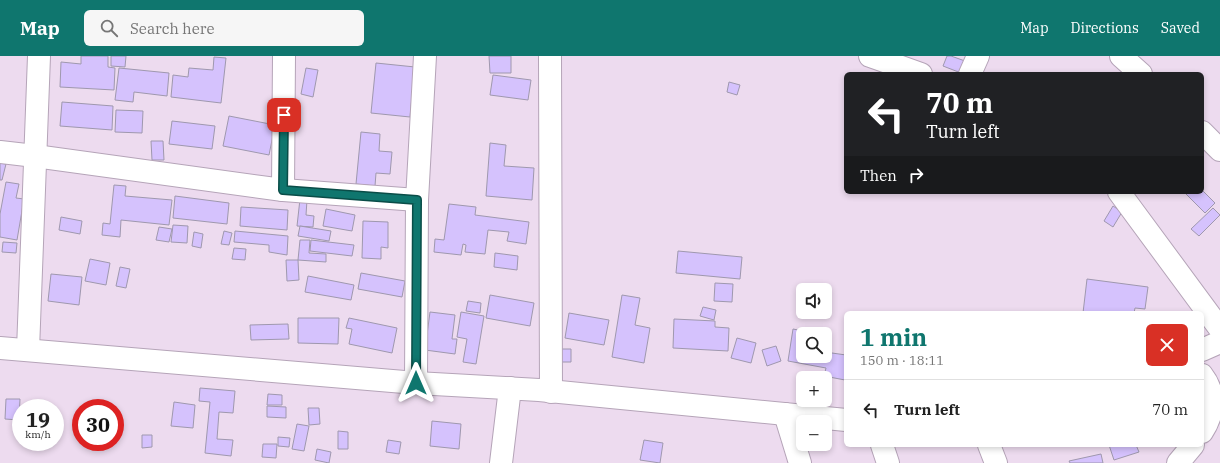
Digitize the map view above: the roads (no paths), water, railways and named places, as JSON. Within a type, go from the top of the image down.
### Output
[{"type":"street","points":[[28,350],[39,56]]},
{"type":"street","points":[[283,190],[284,56]]},
{"type":"street","points":[[416,383],[417,200],[425,56]]},
{"type":"street","points":[[550,56],[551,392]]},
{"type":"street","points":[[870,56],[915,72]]},
{"type":"street","points":[[971,72],[978,56]]},
{"type":"street","points":[[1204,134],[1220,150]]},
{"type":"street","points":[[0,152],[283,190],[417,200]]},
{"type":"street","points":[[1120,194],[1220,328]]},
{"type":"street","points":[[1204,349],[1220,342]]},
{"type":"street","points":[[0,348],[416,383],[539,390],[844,420]]},
{"type":"street","points":[[1204,377],[1208,382],[1212,398],[1212,412],[1204,429]]},
{"type":"street","points":[[501,463],[510,388]]},
{"type":"street","points":[[785,414],[800,463]]},
{"type":"street","points":[[883,447],[888,463]]},
{"type":"street","points":[[990,447],[996,463]]},
{"type":"street","points":[[1178,463],[1191,447]]}]
